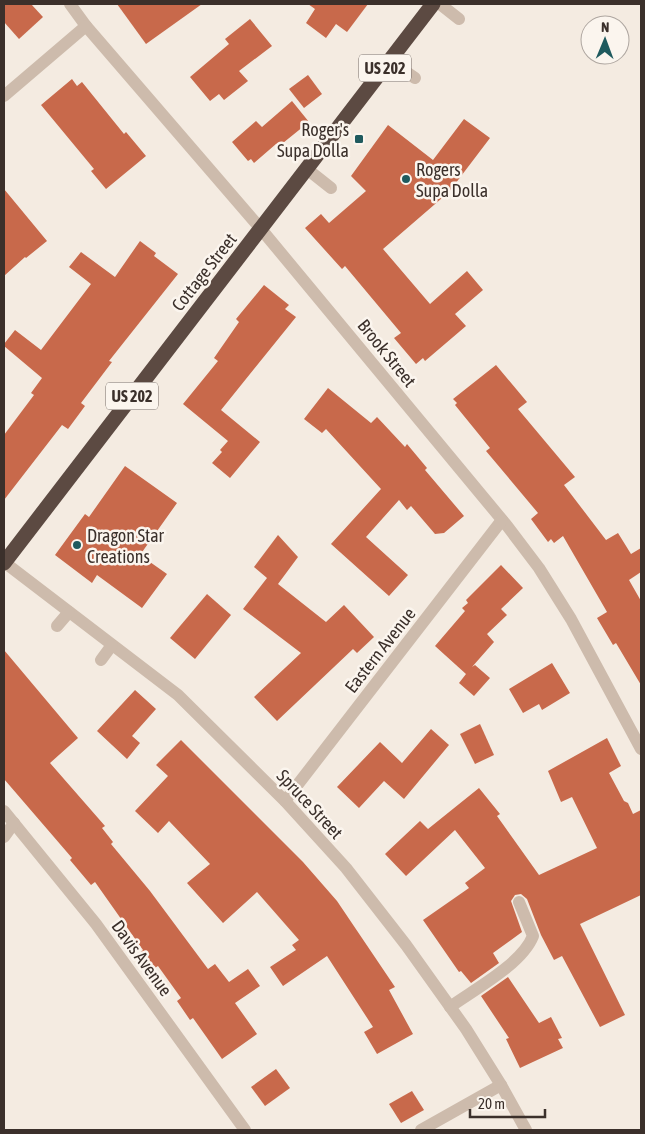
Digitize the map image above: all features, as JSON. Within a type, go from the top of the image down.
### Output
[{"type":"highway","name":"Cottage Street","points":[[4,562],[433,4]]},
{"type":"street","name":"Brook Street","points":[[70,4],[86,26],[261,229],[502,520],[539,568],[562,604],[641,750]]},
{"type":"street","points":[[440,4],[459,19]]},
{"type":"street","points":[[4,96],[86,26]]},
{"type":"street","points":[[390,61],[415,78]]},
{"type":"street","points":[[307,169],[331,188]]},
{"type":"street","name":"Eastern Avenue","points":[[285,801],[502,520]]},
{"type":"street","name":"Spruce Street","points":[[4,562],[178,695],[285,801],[346,868],[406,945],[501,1084],[526,1130]]},
{"type":"street","points":[[57,626],[69,612]]},
{"type":"street","points":[[101,660],[112,645]]},
{"type":"street","name":"Davis Avenue","points":[[4,811],[96,924],[245,1130]]},
{"type":"street","points":[[4,837],[14,823]]},
{"type":"street","points":[[450,1007],[509,966],[529,946],[533,936],[519,902]]},
{"type":"street","points":[[421,1130],[501,1084]]},
{"type":"building","points":[[4,4],[31,4],[43,17],[19,39],[4,22]]},
{"type":"building","points":[[117,4],[202,4],[146,44]]},
{"type":"building","points":[[308,4],[368,4],[347,32],[336,24],[326,38],[306,23],[315,9]]},
{"type":"building","points":[[250,19],[272,46],[239,71],[248,81],[224,100],[219,94],[210,101],[190,77],[229,44],[225,39]]},
{"type":"building","points":[[308,75],[322,94],[304,108],[289,89]]},
{"type":"building","points":[[72,79],[77,86],[82,82],[124,134],[126,132],[146,156],[106,189],[91,171],[94,169],[41,105]]},
{"type":"building","points":[[292,101],[309,122],[278,147],[276,144],[254,163],[251,159],[248,161],[232,142],[256,121],[262,127]]},
{"type":"building","points":[[464,119],[490,138],[449,192],[383,249],[430,304],[467,271],[483,290],[455,314],[466,326],[425,361],[423,358],[416,364],[394,338],[401,333],[345,266],[342,269],[305,228],[321,214],[329,223],[366,191],[351,176],[388,125],[433,160]]},
{"type":"building","points":[[4,189],[47,241],[4,276]]},
{"type":"building","points":[[140,241],[156,253],[154,256],[178,274],[109,361],[112,362],[81,403],[85,406],[68,429],[62,425],[4,500],[4,435],[34,395],[31,393],[42,378],[4,344],[15,330],[41,350],[91,284],[69,267],[81,252],[115,277]]},
{"type":"building","points":[[264,285],[289,305],[285,309],[296,317],[221,410],[260,442],[230,478],[212,463],[222,452],[220,450],[228,441],[183,404],[218,361],[214,358],[239,322],[236,319]]},
{"type":"building","points":[[496,365],[527,402],[518,409],[575,477],[564,485],[606,540],[618,533],[631,554],[641,548],[641,572],[629,580],[641,601],[641,685],[616,643],[613,645],[597,618],[607,612],[563,536],[554,543],[551,539],[548,542],[531,519],[538,513],[486,451],[490,448],[455,405],[457,403],[453,399]]},
{"type":"building","points":[[328,388],[371,423],[377,417],[405,447],[407,444],[427,468],[425,470],[464,516],[444,533],[435,534],[411,506],[407,510],[399,500],[366,537],[408,575],[389,596],[331,544],[381,489],[326,429],[322,433],[304,419]]},
{"type":"building","points":[[125,466],[177,503],[140,555],[167,574],[142,608],[97,575],[92,583],[55,555],[85,514],[89,517]]},
{"type":"building","points":[[278,535],[298,557],[278,584],[326,622],[344,605],[374,637],[357,653],[353,649],[277,721],[254,697],[301,653],[243,609],[267,578],[254,567]]},
{"type":"building","points":[[501,565],[523,588],[501,609],[507,615],[487,634],[494,642],[472,667],[475,665],[490,678],[474,696],[459,683],[466,674],[435,646],[465,611],[462,608],[468,603],[466,600]]},
{"type":"building","points":[[207,594],[231,615],[195,659],[170,638]]},
{"type":"building","points":[[4,650],[78,738],[50,763],[105,826],[102,828],[113,842],[111,844],[150,891],[208,969],[215,964],[229,982],[248,969],[260,986],[235,1003],[257,1034],[222,1059],[193,1018],[190,1020],[177,1001],[181,998],[158,966],[153,969],[141,952],[143,950],[95,882],[91,885],[70,860],[72,858],[4,779]]},
{"type":"building","points":[[552,663],[570,693],[542,710],[539,704],[523,713],[509,689]]},
{"type":"building","points":[[135,690],[156,709],[132,736],[140,743],[127,759],[97,731]]},
{"type":"building","points":[[480,724],[494,755],[475,764],[460,734]]},
{"type":"building","points":[[431,729],[449,745],[404,799],[384,781],[359,808],[337,787],[380,742],[402,763]]},
{"type":"building","points":[[607,738],[621,766],[609,773],[633,814],[641,810],[641,895],[580,924],[625,1015],[600,1027],[562,956],[554,960],[541,935],[527,899],[521,894],[515,895],[511,901],[522,932],[493,953],[499,963],[471,983],[461,971],[459,972],[423,920],[469,888],[465,883],[485,868],[455,830],[406,876],[385,854],[420,821],[428,829],[479,788],[500,814],[497,816],[539,875],[597,848],[572,797],[561,802],[548,771]]},
{"type":"building","points":[[181,740],[303,862],[337,901],[395,987],[389,990],[413,1034],[377,1054],[364,1032],[373,1027],[327,956],[283,986],[270,967],[296,950],[292,945],[299,940],[257,892],[223,923],[187,883],[210,864],[169,821],[158,833],[135,811],[168,776],[156,765]]},
{"type":"building","points":[[508,977],[539,1023],[551,1017],[562,1038],[558,1039],[563,1048],[520,1068],[506,1039],[509,1038],[481,996]]},
{"type":"building","points":[[276,1069],[290,1088],[265,1106],[251,1087]]},
{"type":"building","points":[[412,1091],[424,1110],[401,1123],[389,1104]]},
{"type":"place","name":"Roger's Supa Dolla","points":[[359,139]]},
{"type":"place","name":"Rogers Supa Dolla","points":[[406,179]]},
{"type":"place","name":"Dragon Star Creations","points":[[77,545]]}]
